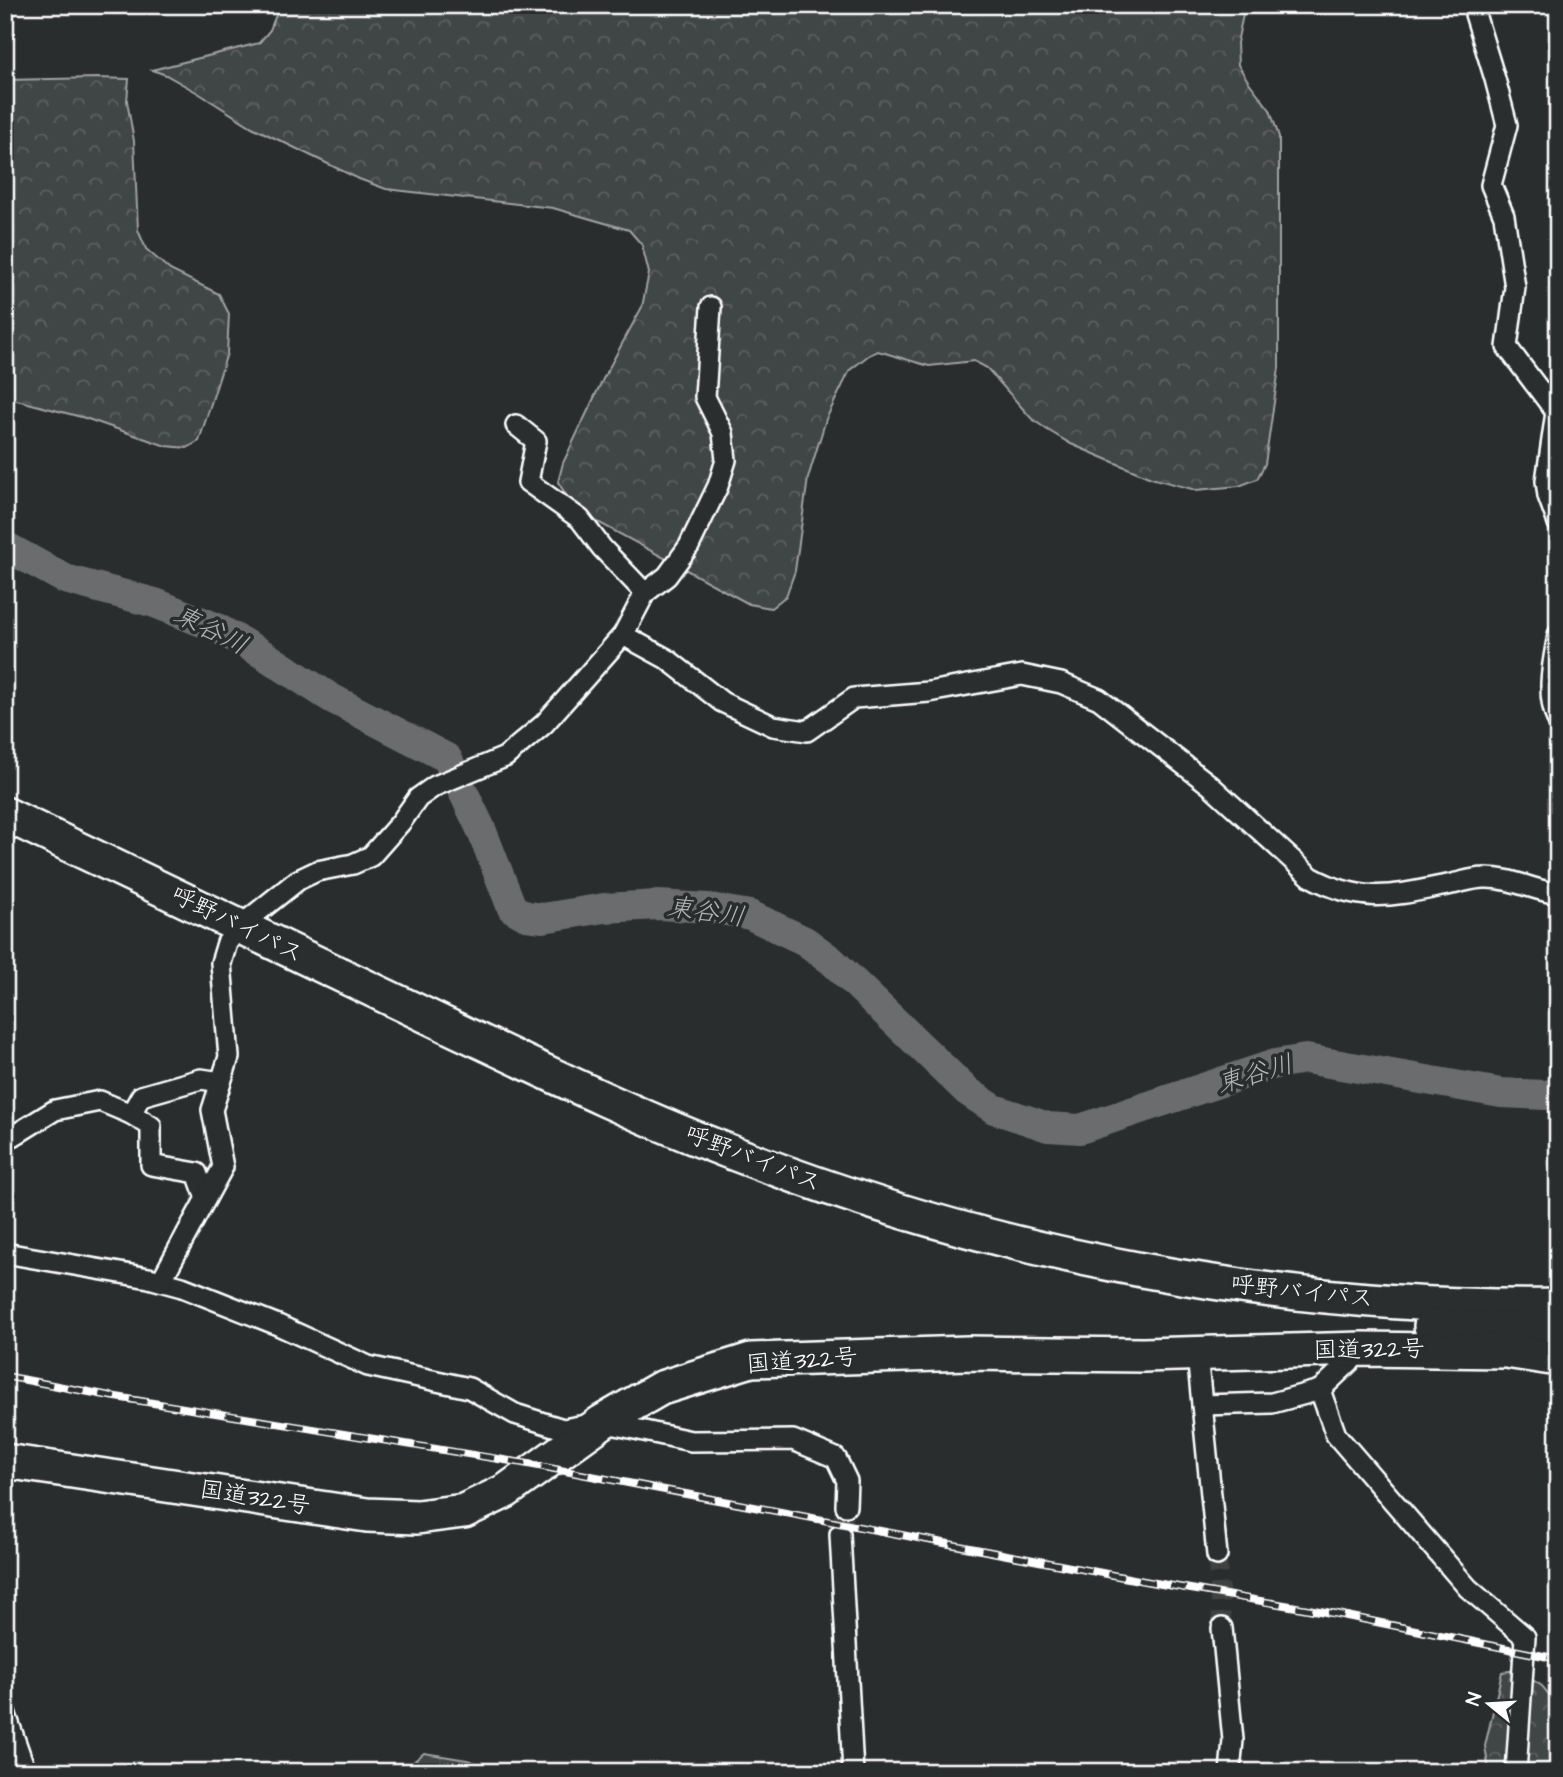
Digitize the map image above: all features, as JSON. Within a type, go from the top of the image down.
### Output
[{"type":"highway","name":"呼野バイパス","points":[[5,814],[445,1050],[678,1154],[769,1189],[937,1245],[1096,1282],[1232,1305],[1375,1322],[1558,1331]]},
{"type":"highway","name":"呼野バイパス","points":[[5,839],[741,1157],[934,1222],[1073,1257],[1315,1297],[1450,1306],[1558,1306]]},
{"type":"highway","name":"国道322号","points":[[5,1461],[367,1515],[417,1517],[464,1511],[506,1491],[602,1422],[661,1388],[751,1360],[968,1353],[1197,1354],[1363,1349],[1506,1351],[1558,1359]]},
{"type":"street","points":[[1475,5],[1475,14],[1507,125],[1491,185],[1504,216],[1514,287],[1507,346],[1556,412],[1546,481],[1548,496],[1558,523]]},
{"type":"street","points":[[161,1281],[223,1167],[212,1110],[229,1057],[221,962],[232,935],[298,880],[317,871],[353,864],[371,856],[418,798],[435,786],[505,757],[544,723],[623,635],[645,593],[667,576],[689,546],[718,486],[726,460],[723,433],[705,397],[711,307]]},
{"type":"street","points":[[516,425],[536,441],[528,482],[580,519],[602,548],[645,593]]},
{"type":"street","points":[[623,635],[667,659],[722,702],[773,726],[807,731],[854,698],[929,692],[1022,675],[1061,683],[1099,699],[1210,785],[1311,877],[1326,885],[1343,891],[1383,897],[1401,896],[1484,878],[1558,894]]},
{"type":"street","points":[[1558,635],[1550,690],[1558,722]]},
{"type":"street","points":[[131,1114],[141,1096],[201,1079],[221,1082]]},
{"type":"street","points":[[5,1135],[13,1136],[55,1110],[100,1101],[151,1126],[151,1166],[197,1173],[206,1198]]},
{"type":"street","points":[[5,1253],[182,1287],[278,1325],[368,1366],[469,1388],[516,1414],[563,1429],[602,1422],[691,1441],[793,1440],[836,1458],[847,1481],[846,1506]]},
{"type":"street","points":[[1202,1405],[1272,1403],[1320,1390],[1363,1349]]},
{"type":"street","points":[[1197,1354],[1217,1555]]},
{"type":"street","points":[[1320,1390],[1336,1435],[1468,1588],[1525,1636],[1516,1772]]},
{"type":"street","points":[[840,1534],[853,1772]]},
{"type":"street","points":[[1222,1628],[1233,1740],[1230,1772]]},
{"type":"street","points":[[5,1712],[26,1772]]},
{"type":"green space","points":[[280,5],[1245,5],[1237,43],[1238,65],[1270,110],[1279,137],[1279,368],[1265,464],[1257,479],[1239,486],[1196,490],[1151,478],[1071,444],[1046,429],[1031,418],[987,368],[974,361],[929,366],[878,351],[850,370],[826,419],[808,478],[795,571],[786,596],[771,608],[749,604],[594,520],[568,498],[558,482],[563,463],[603,379],[642,307],[649,273],[642,245],[629,230],[553,208],[386,189],[359,179],[252,127],[198,93],[152,70],[259,43],[270,30]]},
{"type":"green space","points":[[129,79],[127,101],[134,141],[138,230],[146,249],[170,270],[219,294],[229,314],[227,353],[199,441],[187,448],[166,446],[85,418],[5,397],[5,80]]},
{"type":"green space","points":[[1517,1670],[1542,1686],[1558,1705],[1558,1772],[1489,1772],[1485,1746],[1502,1672]]},
{"type":"green space","points":[[424,1753],[467,1760],[506,1772],[410,1772],[413,1762]]},
{"type":"waterway","name":"東谷川","points":[[5,546],[65,579],[155,603],[217,628],[331,698],[447,758],[481,829],[512,908],[526,916],[543,918],[604,908],[658,905],[709,908],[750,915],[805,941],[832,961],[967,1091],[994,1109],[1048,1127],[1080,1129],[1275,1064],[1306,1059],[1501,1093],[1546,1095],[1558,1092]]},
{"type":"tunnel","points":[[840,1534],[846,1506]]},
{"type":"tunnel","points":[[1217,1555],[1222,1628]]},
{"type":"railway","points":[[5,1376],[110,1396],[523,1463],[1144,1581],[1337,1614],[1558,1659]]}]
